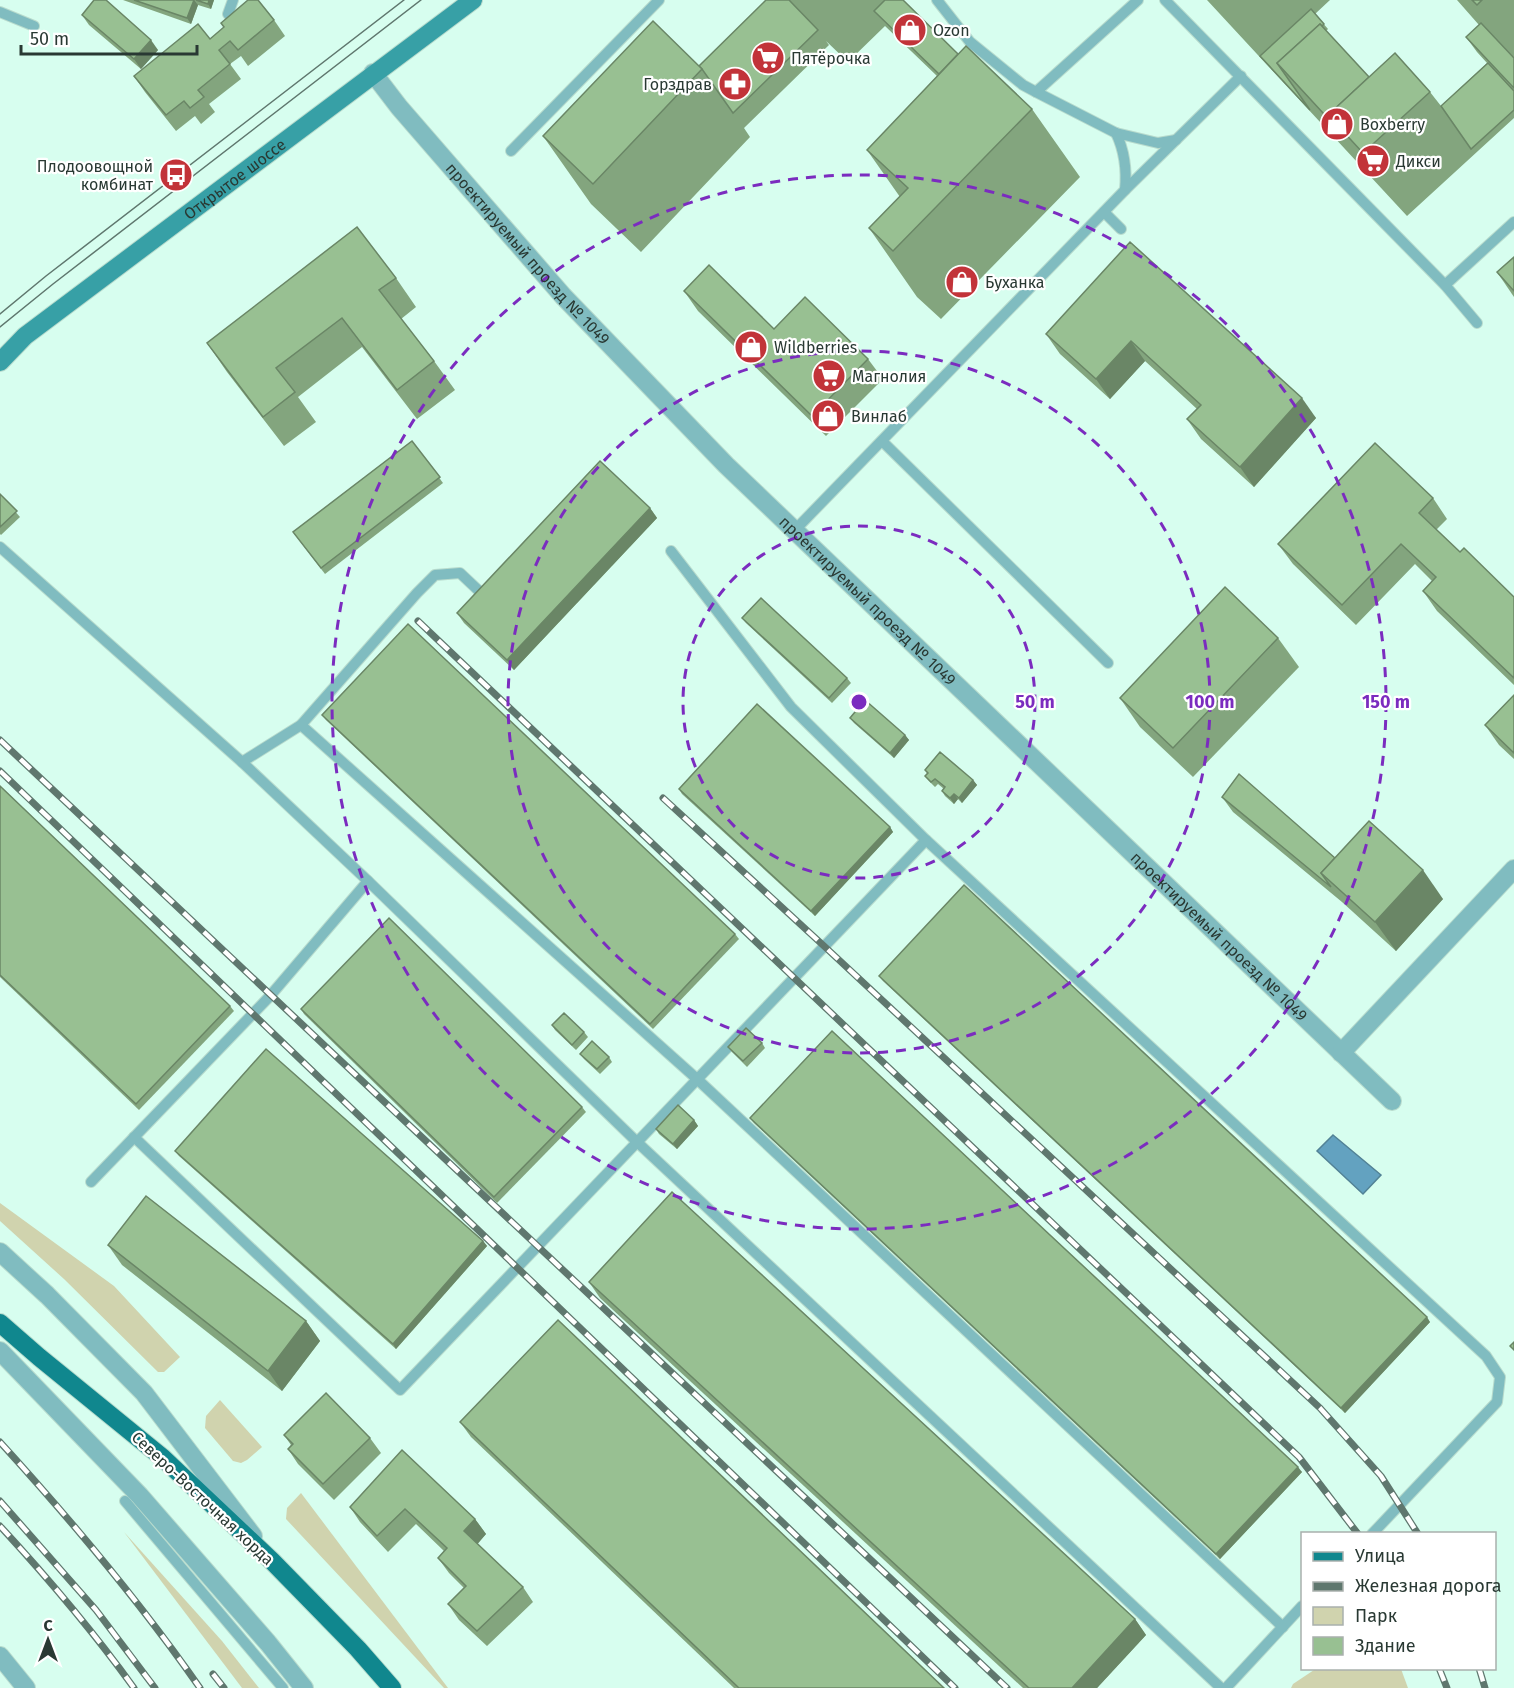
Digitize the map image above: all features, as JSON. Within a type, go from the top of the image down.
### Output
[{"type":"main road","name":"Открытое шоссе","points":[[0,362],[25,336],[473,0]]},
{"type":"main road","name":"Северо-Восточная хорда","points":[[0,1323],[163,1458],[272,1561],[358,1649],[392,1688]]},
{"type":"street","name":"проектируемый проезд № 1049","points":[[374,73],[399,107],[563,296],[726,465],[1392,1101]]},
{"type":"street","points":[[1341,1053],[1514,869]]},
{"type":"street","points":[[0,1252],[47,1295],[144,1393],[272,1561]]},
{"type":"street","points":[[0,1351],[140,1496],[268,1643],[304,1688]]},
{"type":"street","points":[[0,1656],[26,1688]]},
{"type":"lane","points":[[228,14],[233,0]]},
{"type":"lane","points":[[511,151],[659,0]]},
{"type":"lane","points":[[937,0],[970,42],[1036,93],[1116,133],[1158,143],[1176,140]]},
{"type":"lane","points":[[1036,93],[1138,0]]},
{"type":"lane","points":[[1165,0],[1445,285],[1478,323]]},
{"type":"lane","points":[[0,12],[34,26]]},
{"type":"lane","points":[[794,531],[1125,190],[1241,76]]},
{"type":"lane","points":[[1116,133],[1124,149],[1125,190]]},
{"type":"lane","points":[[1104,213],[1121,229]]},
{"type":"lane","points":[[1445,285],[1514,222]]},
{"type":"lane","points":[[882,441],[1108,663]]},
{"type":"lane","points":[[0,547],[242,762],[368,880],[637,1142],[1221,1688]]},
{"type":"lane","points":[[671,551],[791,707],[926,840],[1486,1356],[1500,1377],[1497,1402],[1373,1532]]},
{"type":"lane","points":[[242,762],[301,724],[435,575],[460,573],[478,591]]},
{"type":"lane","points":[[301,724],[697,1080],[1283,1627]]},
{"type":"lane","points":[[134,1137],[400,1390],[926,840]]},
{"type":"lane","points":[[91,1182],[270,996],[368,880]]},
{"type":"lane","points":[[124,1501],[283,1688]]},
{"type":"lane","points":[[1226,1688],[1301,1607]]},
{"type":"green space","points":[[0,1203],[114,1286],[180,1357],[164,1372],[158,1372],[64,1279],[0,1221]]},
{"type":"green space","points":[[220,1400],[262,1447],[241,1463],[233,1461],[205,1428],[206,1416]]},
{"type":"green space","points":[[301,1493],[448,1688],[444,1688],[286,1519],[287,1508]]},
{"type":"green space","points":[[124,1532],[222,1641],[259,1688],[242,1688]]},
{"type":"green space","points":[[1314,1670],[1401,1670],[1408,1688],[1291,1688],[1293,1684]]},
{"type":"water","points":[[1333,1135],[1381,1175],[1363,1194],[1317,1151]]},
{"type":"building","points":[[94,0],[106,0],[151,40],[134,59],[82,15]]},
{"type":"building","points":[[134,0],[194,0],[187,18]]},
{"type":"building","points":[[196,0],[209,0],[208,4]]},
{"type":"building","points":[[248,0],[258,0],[274,20],[238,50],[230,41],[219,50],[230,64],[198,90],[204,97],[190,108],[184,101],[166,115],[134,76],[198,24],[210,39],[224,27],[221,23]]},
{"type":"building","points":[[766,0],[789,0],[818,30],[733,113],[699,66]]},
{"type":"building","points":[[885,0],[903,0],[958,54],[939,74],[874,11]]},
{"type":"building","points":[[1472,0],[1482,0],[1477,5]]},
{"type":"building","points":[[1311,9],[1324,24],[1322,26],[1320,24],[1277,63],[1310,110],[1260,56]]},
{"type":"building","points":[[653,21],[702,69],[593,184],[543,136]]},
{"type":"building","points":[[1481,23],[1514,58],[1514,88],[1466,37]]},
{"type":"building","points":[[1320,24],[1369,77],[1328,115],[1335,126],[1277,63]]},
{"type":"building","points":[[966,46],[1032,109],[893,251],[869,228],[908,188],[867,150]]},
{"type":"building","points":[[1395,53],[1430,92],[1363,153],[1328,115]]},
{"type":"building","points":[[1488,63],[1514,91],[1514,110],[1471,149],[1441,106]]},
{"type":"building","points":[[357,227],[396,278],[379,290],[434,361],[397,390],[342,318],[276,368],[295,392],[263,417],[207,343]]},
{"type":"building","points":[[1130,242],[1302,398],[1240,467],[1187,419],[1201,405],[1131,341],[1096,379],[1046,334]]},
{"type":"building","points":[[1514,257],[1514,291],[1497,272]]},
{"type":"building","points":[[709,265],[774,329],[805,297],[868,359],[812,416],[684,291]]},
{"type":"building","points":[[412,441],[440,477],[321,568],[293,532]]},
{"type":"building","points":[[1375,443],[1433,498],[1419,513],[1460,552],[1464,548],[1514,597],[1514,678],[1423,591],[1436,577],[1401,544],[1342,605],[1278,544]]},
{"type":"building","points":[[600,461],[650,508],[507,660],[457,613]]},
{"type":"building","points":[[0,494],[17,511],[0,527]]},
{"type":"building","points":[[1225,587],[1278,638],[1173,748],[1120,698]]},
{"type":"building","points":[[761,598],[847,678],[829,698],[742,618]]},
{"type":"building","points":[[408,624],[735,934],[650,1024],[322,715]]},
{"type":"building","points":[[1514,695],[1514,753],[1485,725]]},
{"type":"building","points":[[865,700],[905,735],[890,753],[850,718]]},
{"type":"building","points":[[757,704],[890,827],[811,911],[679,789]]},
{"type":"building","points":[[940,752],[973,780],[959,798],[954,794],[950,798],[942,791],[945,787],[935,779],[931,782],[925,776],[928,773],[925,770]]},
{"type":"building","points":[[1239,774],[1335,858],[1321,873],[1331,887],[1222,797]]},
{"type":"building","points":[[0,786],[230,1006],[136,1104],[0,975]]},
{"type":"building","points":[[1369,821],[1423,870],[1375,922],[1321,873]]},
{"type":"building","points":[[964,885],[1427,1317],[1341,1408],[879,976]]},
{"type":"building","points":[[389,918],[582,1107],[494,1197],[301,1009]]},
{"type":"building","points":[[564,1013],[584,1032],[572,1045],[552,1025]]},
{"type":"building","points":[[746,1028],[762,1043],[743,1061],[728,1047]]},
{"type":"building","points":[[832,1031],[1298,1467],[1216,1554],[750,1118]]},
{"type":"building","points":[[592,1041],[609,1057],[597,1069],[580,1054]]},
{"type":"building","points":[[266,1049],[483,1241],[393,1344],[175,1151]]},
{"type":"building","points":[[678,1105],[694,1120],[673,1144],[656,1129]]},
{"type":"building","points":[[672,1192],[1135,1619],[1072,1688],[1029,1688],[589,1282]]},
{"type":"building","points":[[146,1196],[306,1321],[268,1371],[108,1245]]},
{"type":"building","points":[[558,1320],[944,1688],[739,1688],[460,1422]]},
{"type":"building","points":[[326,1393],[370,1438],[323,1484],[288,1449],[293,1444],[284,1435]]},
{"type":"building","points":[[402,1450],[475,1519],[464,1531],[523,1587],[477,1631],[448,1604],[466,1586],[438,1558],[447,1548],[405,1509],[377,1536],[350,1507]]},
{"type":"tram line","points":[[0,314],[404,0]]},
{"type":"tram line","points":[[0,327],[421,0]]},
{"type":"railway","points":[[418,621],[1299,1457],[1356,1532]]},
{"type":"railway","points":[[0,740],[1007,1688]]},
{"type":"railway","points":[[0,771],[955,1688]]},
{"type":"railway","points":[[663,798],[1320,1408],[1381,1476],[1417,1532]]},
{"type":"railway","points":[[0,1442],[104,1562],[200,1688]]},
{"type":"railway","points":[[0,1501],[96,1610],[155,1688]]},
{"type":"railway","points":[[0,1526],[69,1605],[134,1688]]},
{"type":"railway","points":[[1440,1670],[1447,1688]]},
{"type":"railway","points":[[1480,1670],[1485,1688]]},
{"type":"railway","points":[[213,1674],[224,1688]]},
{"type":"place","name":"Ozon","points":[[910,30]]},
{"type":"place","name":"Пятёрочка","points":[[768,58]]},
{"type":"place","name":"Горздрав","points":[[735,84]]},
{"type":"place","name":"Boxberry","points":[[1337,124]]},
{"type":"place","name":"Дикси","points":[[1373,161]]},
{"type":"place","name":"Плодоовощной комбинат","points":[[176,175]]},
{"type":"place","name":"Буханка","points":[[962,282]]},
{"type":"place","name":"Wildberries","points":[[751,347]]},
{"type":"place","name":"Магнолия","points":[[829,376]]},
{"type":"place","name":"Винлаб","points":[[828,416]]}]
